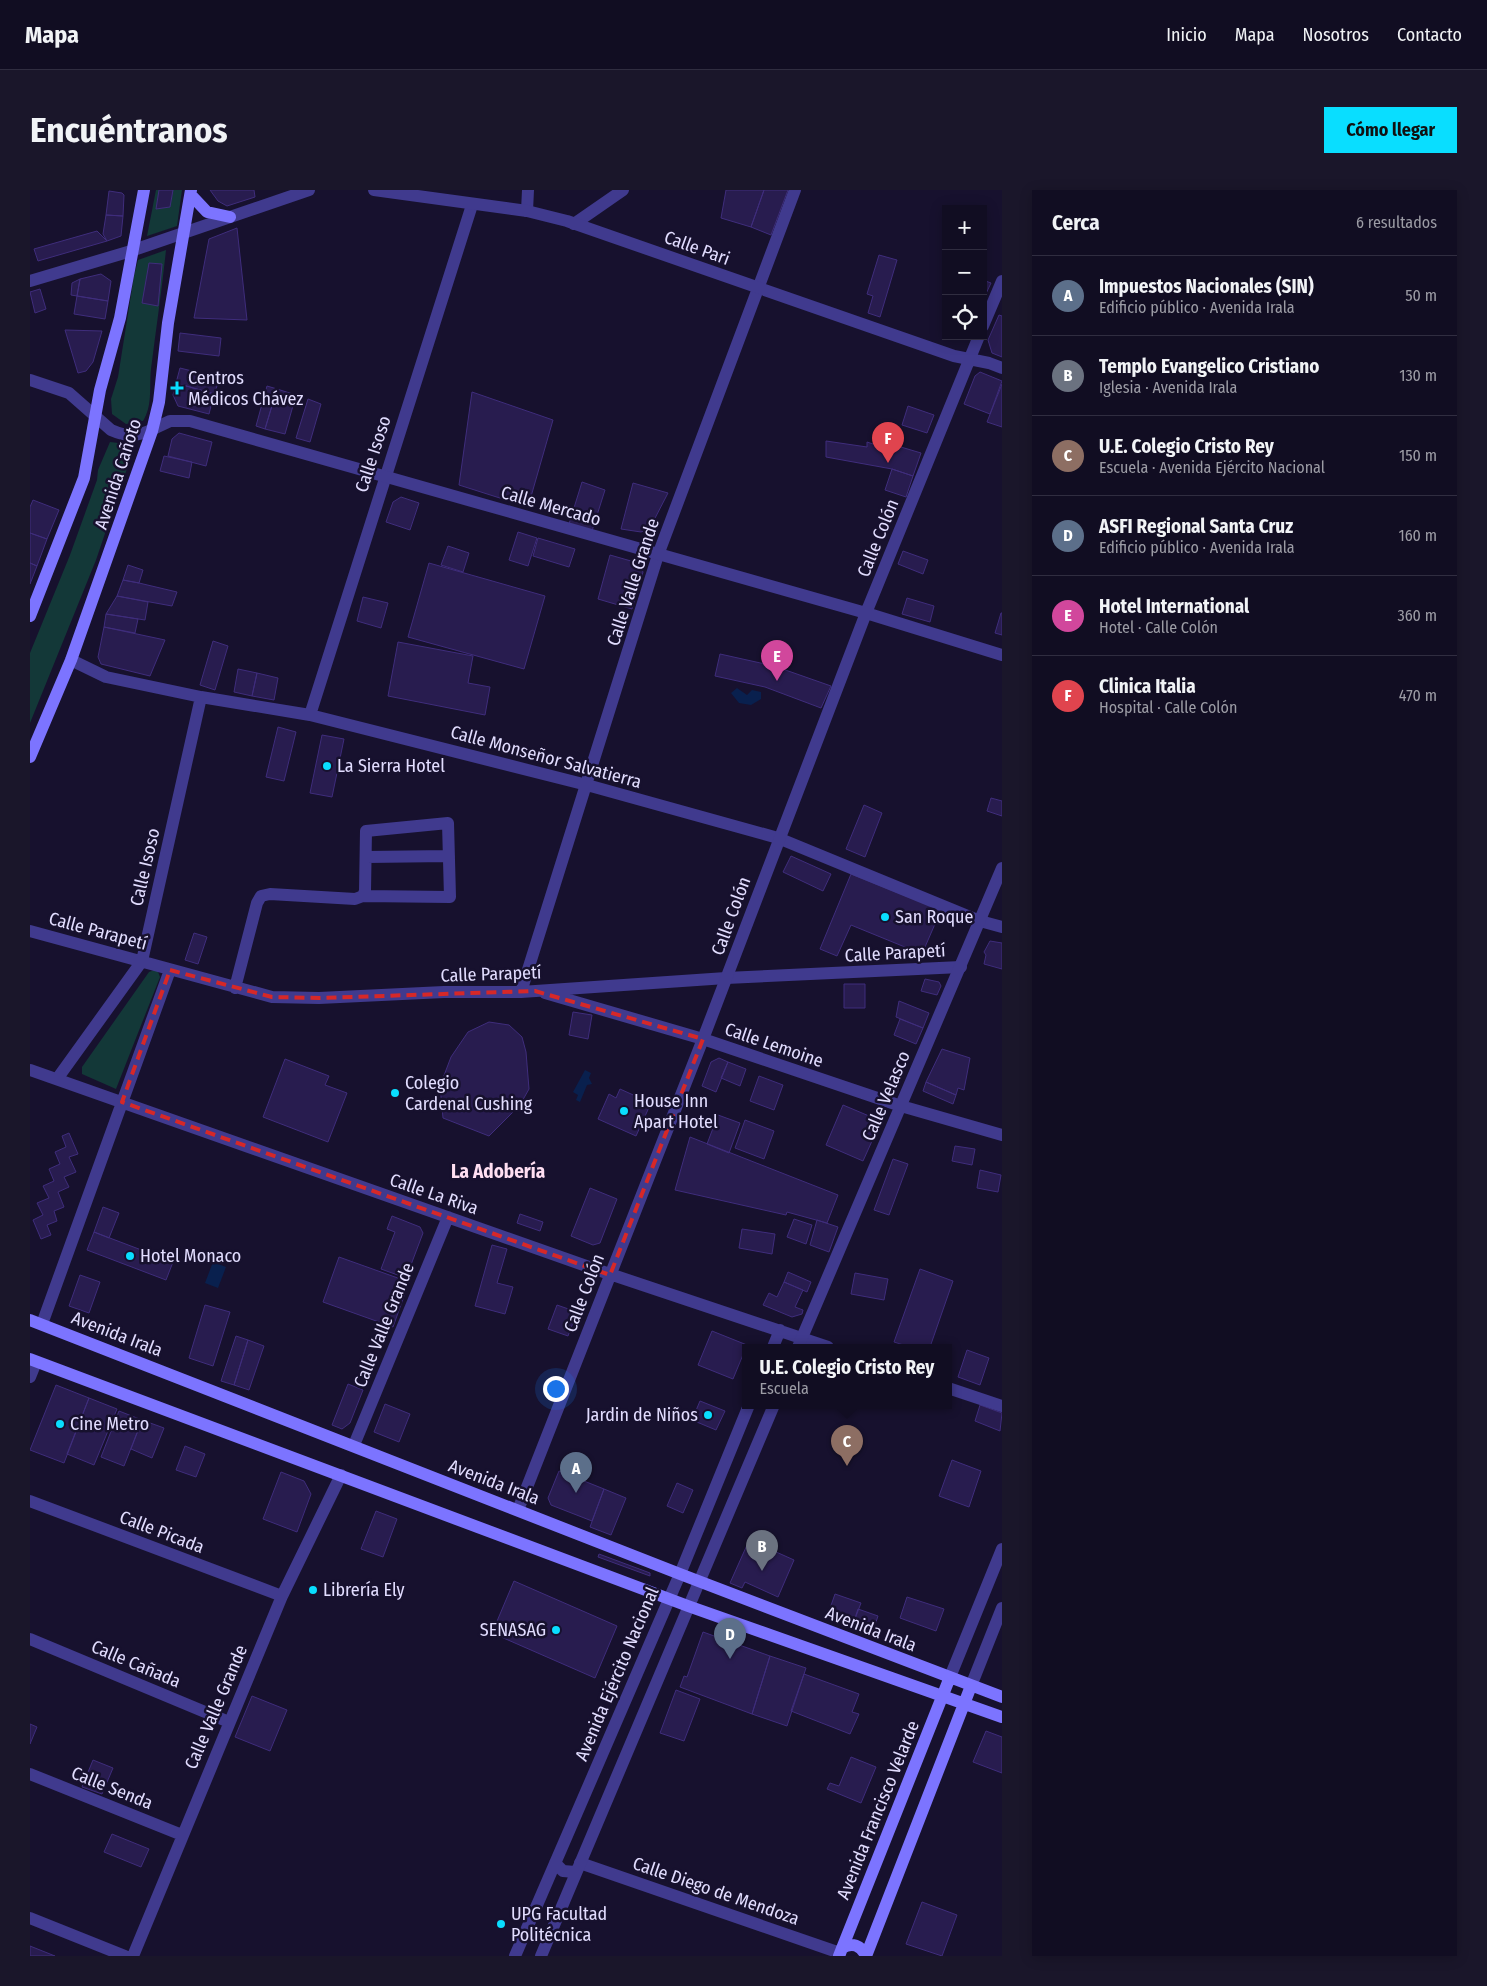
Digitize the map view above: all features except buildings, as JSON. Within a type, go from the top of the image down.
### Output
[{"type":"main road","name":"Avenida Cañoto","points":[[30,616],[84,478],[97,416],[100,390],[120,318],[131,251],[144,190]]},
{"type":"main road","name":"Avenida Cañoto","points":[[30,757],[71,660],[133,491],[153,429],[162,385],[168,323],[191,192]]},
{"type":"main road","points":[[191,192],[207,212],[230,217]]},
{"type":"main road","name":"Avenida Irala","points":[[30,1320],[680,1574],[1002,1697]]},
{"type":"main road","points":[[33,1360],[688,1606],[1002,1718]]},
{"type":"main road","name":"Avenida Francisco Velarde","points":[[840,1952],[950,1678]]},
{"type":"main road","points":[[840,1952],[851,1944],[856,1945],[866,1956],[971,1686]]},
{"type":"street","points":[[30,281],[131,251],[309,190]]},
{"type":"street","name":"Calle Pari","points":[[374,190],[472,205],[527,211],[574,224],[954,356],[970,358],[1002,368]]},
{"type":"street","points":[[527,211],[528,190]]},
{"type":"street","points":[[574,224],[623,190]]},
{"type":"street","name":"Calle Valle Grande","points":[[522,992],[658,555],[796,190]]},
{"type":"street","name":"Calle Isoso","points":[[310,715],[472,205]]},
{"type":"street","points":[[987,317],[1002,281]]},
{"type":"street","name":"Calle Colón","points":[[518,1510],[703,1040],[778,838],[866,613],[977,340]]},
{"type":"street","name":"Calle Mercado","points":[[30,380],[69,393],[111,430],[129,436],[153,429],[170,421],[190,421],[866,613],[1002,654]]},
{"type":"street","name":"Calle Monseñor Salvatierra","points":[[71,660],[106,677],[201,697],[310,715],[587,785],[778,838],[980,921],[1002,927]]},
{"type":"street","name":"Calle Isoso","points":[[58,1079],[142,961],[201,697]]},
{"type":"street","points":[[235,988],[257,903],[261,896],[270,894],[356,899],[363,896],[450,897],[448,823],[366,831],[366,891],[363,896]]},
{"type":"street","points":[[366,857],[449,856]]},
{"type":"street","name":"Calle Velasco","points":[[800,1343],[1002,868]]},
{"type":"street","name":"Calle Parapetí","points":[[30,931],[272,997],[318,998],[444,992],[522,992],[726,978],[961,967]]},
{"type":"street","points":[[42,1324],[170,970]]},
{"type":"street","name":"Calle Lemoine","points":[[535,991],[703,1040],[901,1106],[1002,1135]]},
{"type":"street","name":"Calle La Riva","points":[[30,1070],[610,1275],[780,1330],[800,1343]]},
{"type":"street","name":"Calle Valle Grande","points":[[354,1445],[448,1217]]},
{"type":"street","points":[[774,1344],[780,1330]]},
{"type":"street","points":[[30,1377],[33,1360]]},
{"type":"street","points":[[952,1389],[1002,1406]]},
{"type":"street","name":"Avenida Ejército Nacional","points":[[515,1956],[680,1574],[747,1409]]},
{"type":"street","points":[[541,1956],[772,1409]]},
{"type":"street","name":"Calle Valle Grande","points":[[133,1956],[282,1596],[341,1475]]},
{"type":"street","name":"Calle Picada","points":[[30,1501],[282,1596]]},
{"type":"street","points":[[950,1678],[1002,1549]]},
{"type":"street","points":[[971,1686],[1002,1608]]},
{"type":"street","name":"Calle Cañada","points":[[30,1639],[230,1722]]},
{"type":"street","name":"Calle Senda","points":[[30,1774],[182,1835]]},
{"type":"street","points":[[564,1842],[576,1842],[580,1862]]},
{"type":"street","points":[[555,1863],[563,1871],[580,1862]]},
{"type":"street","name":"Calle Diego de Mendoza","points":[[580,1862],[840,1952]]},
{"type":"street","points":[[30,1918],[125,1956]]},
{"type":"highlighted area","points":[[170,970],[272,997],[319,998],[535,991],[703,1039],[610,1275],[122,1102]]},
{"type":"green space","points":[[156,190],[182,190],[177,226],[147,236]]},
{"type":"green space","points":[[166,250],[151,369],[148,409],[143,421],[126,424],[112,414],[111,399],[118,377],[134,276],[138,260]]},
{"type":"green space","points":[[110,442],[135,445],[96,560],[30,723],[30,653],[70,555],[97,480],[98,470]]},
{"type":"green space","points":[[157,969],[160,977],[116,1089],[82,1074],[82,1067],[149,972]]},
{"type":"water","points":[[737,688],[747,695],[752,690],[761,692],[761,699],[751,705],[739,703],[731,693]]},
{"type":"water","points":[[585,1070],[591,1073],[589,1078],[592,1084],[587,1085],[580,1102],[576,1100],[578,1095],[573,1092]]},
{"type":"water","points":[[213,1262],[226,1267],[218,1288],[205,1283]]},
{"type":"place","name":"Centros Médicos Chávez","points":[[177,388]]},
{"type":"place","name":"Clinica Italia","points":[[888,463]]},
{"type":"place","name":"Hotel International","points":[[777,681]]},
{"type":"place","name":"La Sierra Hotel","points":[[327,766]]},
{"type":"place","name":"San Roque","points":[[885,917]]},
{"type":"place","name":"Colegio Cardenal Cushing","points":[[395,1093]]},
{"type":"place","name":"House Inn Apart Hotel","points":[[624,1111]]},
{"type":"place","name":"Hotel Monaco","points":[[130,1256]]},
{"type":"place","name":"Jardin de Niños","points":[[708,1415]]},
{"type":"place","name":"Cine Metro","points":[[60,1424]]},
{"type":"place","name":"U.E. Colegio Cristo Rey","points":[[847,1466]]},
{"type":"place","name":"Impuestos Nacionales (SIN)","points":[[576,1493]]},
{"type":"place","name":"Templo Evangelico Cristiano","points":[[762,1571]]},
{"type":"place","name":"Librería Ely","points":[[313,1590]]},
{"type":"place","name":"SENASAG","points":[[556,1630]]},
{"type":"place","name":"ASFI Regional Santa Cruz","points":[[730,1659]]},
{"type":"place","name":"UPG Facultad Politécnica","points":[[501,1924]]},
{"type":"district","name":"La Adobería","points":[[498,1171]]}]
